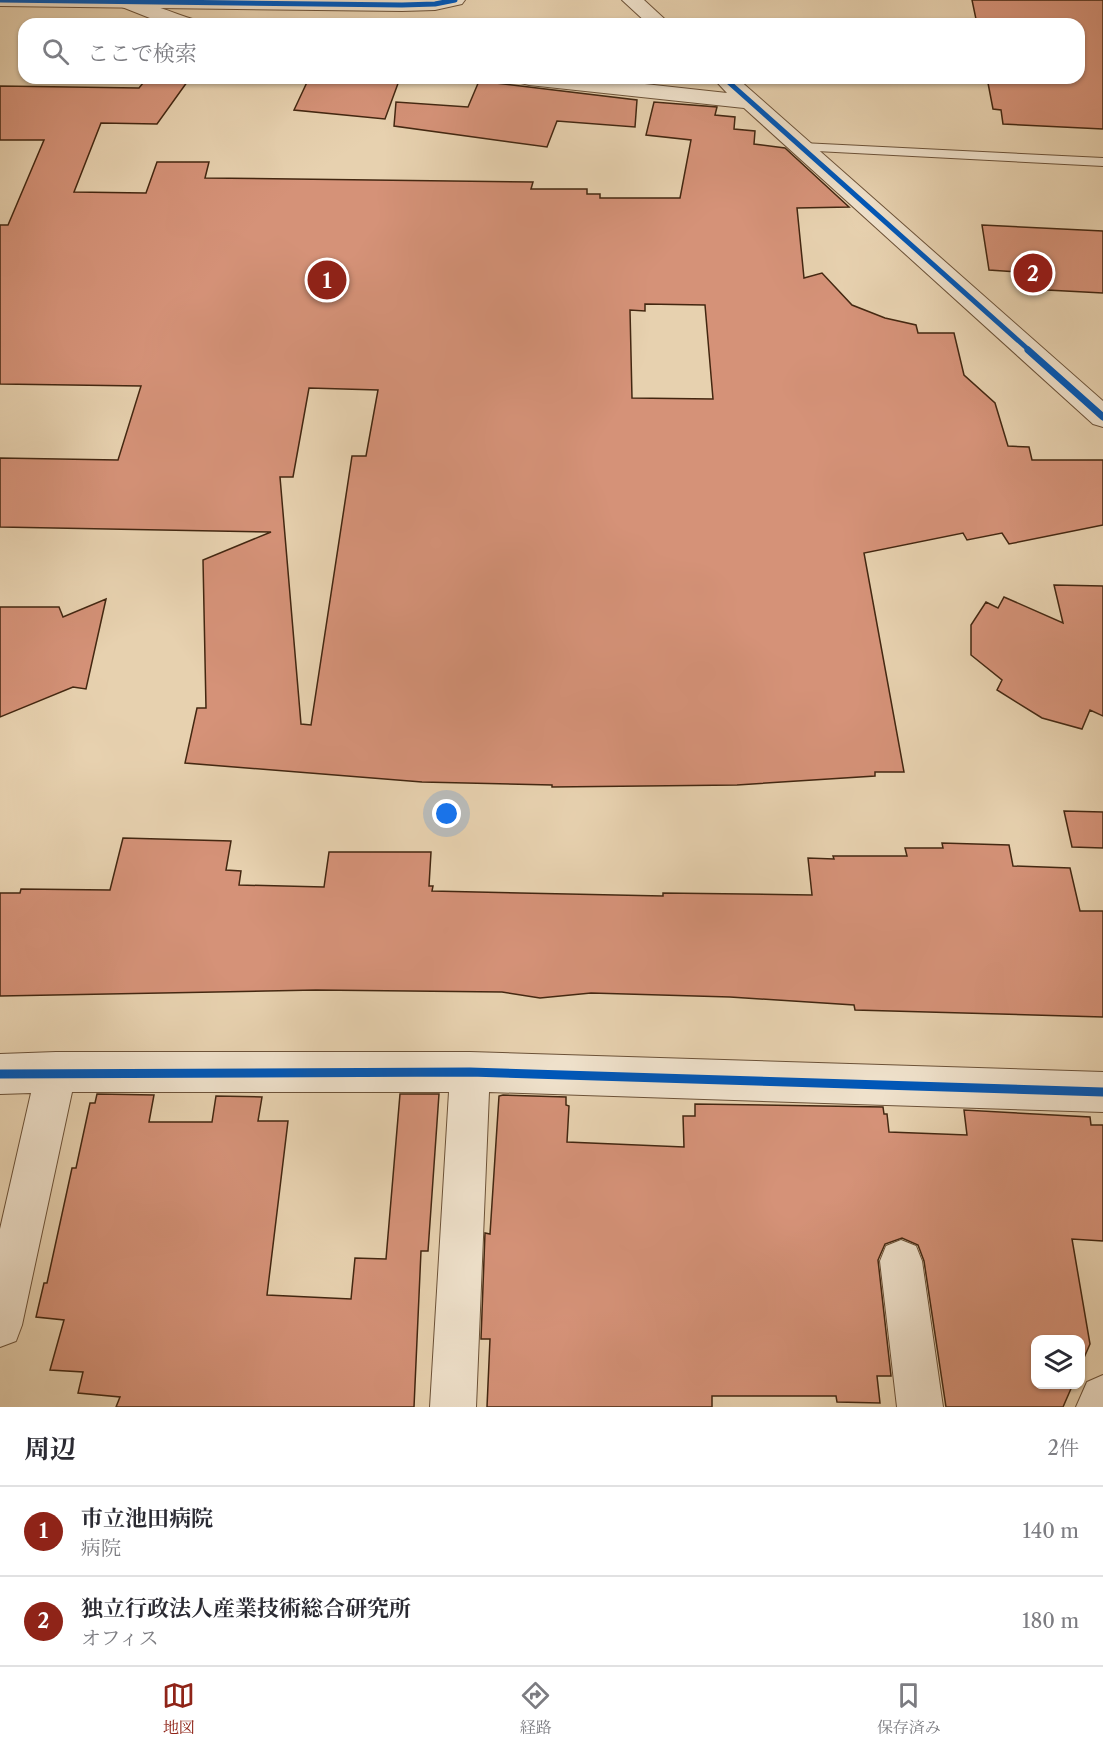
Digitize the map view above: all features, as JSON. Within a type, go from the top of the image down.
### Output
[{"type":"street","points":[[0,0],[129,3],[435,4],[455,0]]},
{"type":"street","points":[[632,0],[653,18]]},
{"type":"street","points":[[129,3],[166,18]]},
{"type":"street","points":[[585,84],[752,102]]},
{"type":"street","points":[[731,84],[1103,417]]},
{"type":"street","points":[[0,1325],[56,1072]]},
{"type":"street","points":[[453,1407],[470,1072]]},
{"type":"street","points":[[0,1074],[470,1072],[1103,1092]]},
{"type":"street","points":[[901,1261],[920,1407]]},
{"type":"street","points":[[1099,1407],[1103,1398]]},
{"type":"lane","points":[[802,147],[1103,162]]},
{"type":"building","points":[[972,0],[1103,0],[1103,129],[1003,124],[1001,110],[993,109],[988,84],[1085,84],[1085,18],[976,18]]},
{"type":"building","points":[[142,84],[186,84],[157,124],[101,123],[74,192],[146,193],[157,162],[209,162],[205,178],[533,182],[531,189],[587,189],[587,194],[600,194],[600,198],[680,198],[691,140],[646,135],[654,102],[717,107],[715,115],[735,117],[734,129],[755,131],[754,144],[785,148],[849,207],[797,208],[804,278],[822,273],[852,305],[885,318],[916,325],[918,333],[954,333],[964,375],[995,403],[1008,446],[1029,447],[1032,460],[1103,460],[1103,525],[1009,544],[1002,533],[967,540],[963,533],[864,553],[904,772],[875,772],[875,776],[737,785],[552,787],[552,785],[422,782],[185,763],[197,708],[206,708],[203,560],[271,532],[0,527],[0,458],[118,460],[141,386],[0,384],[0,225],[8,225],[44,140],[0,140],[0,86],[139,88]],"holes":[[[645,304],[705,305],[713,399],[632,398],[630,310],[645,311]],[[309,388],[378,390],[366,456],[352,456],[311,725],[301,724],[280,477],[293,477]]]},
{"type":"building","points":[[306,84],[398,84],[385,119],[294,110]]},
{"type":"building","points":[[478,84],[504,84],[637,100],[635,127],[557,121],[547,147],[394,126],[396,102],[468,107]]},
{"type":"building","points":[[982,225],[1103,231],[1103,293],[1047,290],[1044,274],[989,270]]},
{"type":"building","points":[[1054,585],[1103,586],[1103,716],[1090,710],[1082,729],[1042,718],[997,690],[1002,680],[971,655],[971,625],[986,602],[998,608],[1004,597],[1063,623]]},
{"type":"building","points":[[106,599],[86,689],[73,687],[0,717],[0,607],[59,607],[63,617]]},
{"type":"building","points":[[1064,811],[1103,812],[1103,848],[1072,847]]},
{"type":"building","points":[[123,838],[231,841],[226,870],[241,871],[239,885],[324,887],[329,852],[431,852],[429,886],[433,886],[432,891],[663,896],[663,893],[812,895],[808,858],[907,856],[905,848],[943,848],[942,843],[1009,845],[1013,866],[1070,868],[1080,911],[1103,911],[1103,1017],[855,1010],[854,1005],[730,997],[591,993],[540,998],[502,992],[316,990],[0,996],[0,893],[20,893],[21,889],[110,890]]},
{"type":"building","points":[[97,1094],[154,1095],[149,1122],[212,1122],[216,1096],[262,1097],[258,1121],[288,1121],[267,1295],[351,1299],[355,1258],[386,1259],[400,1094],[439,1094],[428,1251],[421,1251],[414,1407],[116,1407],[120,1397],[78,1393],[83,1372],[50,1370],[64,1320],[36,1317],[44,1283],[47,1283],[72,1168],[76,1168],[90,1103],[95,1103]]},
{"type":"building","points":[[499,1096],[566,1097],[566,1105],[569,1106],[567,1142],[684,1147],[683,1116],[695,1116],[695,1104],[883,1107],[884,1114],[887,1114],[889,1132],[967,1135],[964,1110],[1090,1117],[1091,1125],[1103,1125],[1103,1241],[1072,1239],[1090,1344],[1085,1356],[1085,1335],[1031,1335],[1031,1389],[1071,1389],[1063,1407],[946,1407],[924,1261],[918,1245],[902,1238],[885,1244],[878,1260],[891,1376],[877,1376],[880,1403],[837,1402],[836,1396],[712,1396],[712,1407],[487,1407],[490,1339],[481,1339],[485,1233],[490,1234]]},
{"type":"cycle path","points":[[0,0],[402,5],[435,4],[455,0]]},
{"type":"cycle path","points":[[731,84],[1103,417]]},
{"type":"cycle path","points":[[0,1074],[470,1072],[1103,1092]]},
{"type":"place","name":"独立行政法人産業技術総合研究所","points":[[1033,273]]},
{"type":"place","name":"市立池田病院","points":[[327,280]]}]
